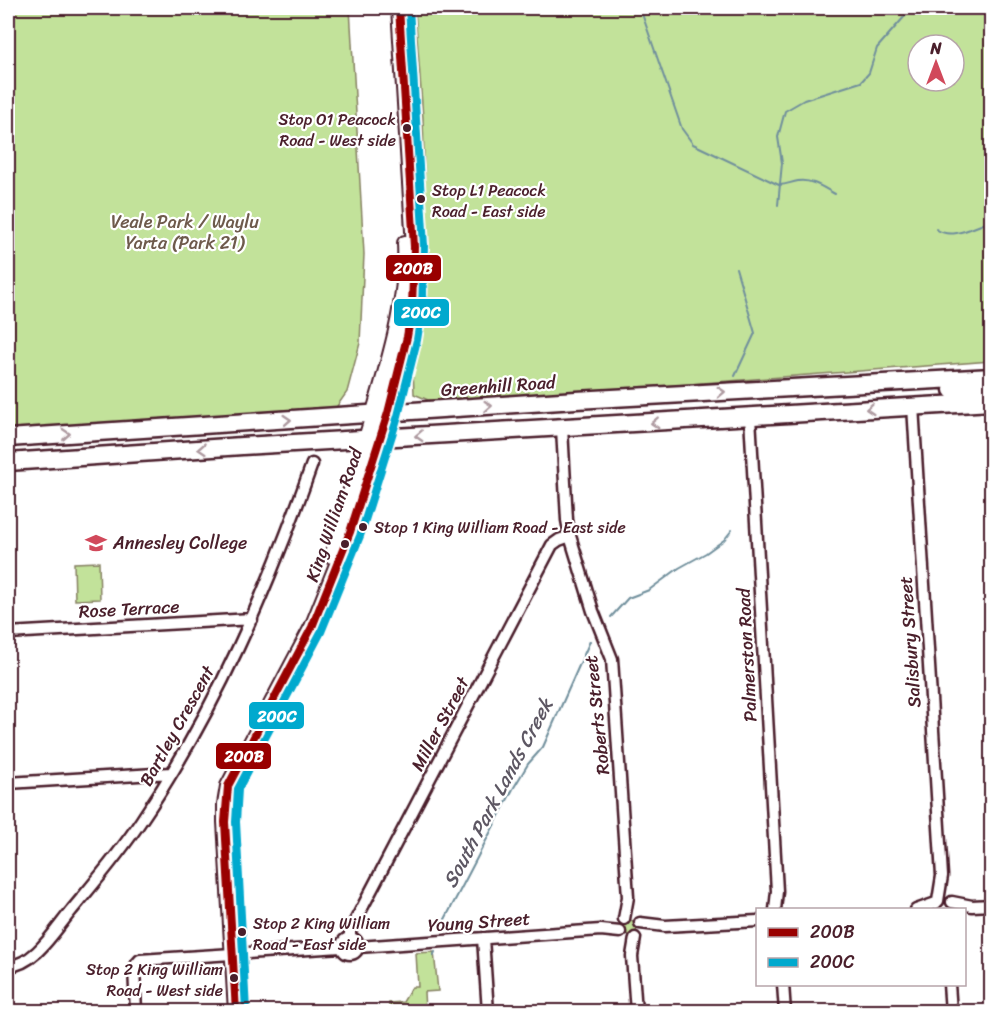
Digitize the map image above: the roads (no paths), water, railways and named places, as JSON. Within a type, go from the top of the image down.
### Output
[{"type":"highway","name":"Greenhill Road","points":[[8,438],[576,400],[992,377]]},
{"type":"highway","points":[[929,380],[952,390],[987,389],[992,391]]},
{"type":"highway","points":[[663,395],[666,400],[682,402],[689,406],[690,410],[679,421]]},
{"type":"highway","points":[[562,428],[563,416],[576,400]]},
{"type":"highway","points":[[8,462],[992,402]]},
{"type":"highway","points":[[451,409],[444,413],[444,420],[452,426],[471,433]]},
{"type":"highway","points":[[229,424],[245,436],[242,446]]},
{"type":"main road","points":[[380,413],[400,311],[405,250],[390,8]]},
{"type":"main road","points":[[380,413],[407,337],[414,278],[399,8]]},
{"type":"main road","name":"King William Road","points":[[236,1011],[225,822],[228,786],[312,627],[380,413]]},
{"type":"street","name":"Salisbury Street","points":[[913,406],[944,904]]},
{"type":"street","name":"Palmerston Road","points":[[750,417],[779,908]]},
{"type":"street","name":"Roberts Street","points":[[562,428],[567,520],[570,536],[593,611],[612,659],[630,928]]},
{"type":"street","name":"Bartley Crescent","points":[[10,966],[25,961],[41,947],[105,871],[141,821],[171,773],[215,694],[252,619],[287,534],[312,464]]},
{"type":"street","name":"Miller Street","points":[[350,937],[350,931],[552,545],[570,536]]},
{"type":"street","name":"Rose Terrace","points":[[8,633],[252,619]]},
{"type":"street","points":[[8,783],[171,773]]},
{"type":"street","points":[[922,908],[944,904],[979,906]]},
{"type":"street","points":[[966,909],[992,905]]},
{"type":"street","name":"Young Street","points":[[358,947],[754,920]]},
{"type":"street","points":[[630,928],[636,1011]]},
{"type":"street","points":[[350,937],[356,940],[358,947],[354,953],[350,954],[344,952],[341,947],[343,941],[350,937]]},
{"type":"street","points":[[483,938],[488,1011]]},
{"type":"street","points":[[136,1011],[134,967],[137,962],[145,959],[341,947]]},
{"type":"street","points":[[783,986],[785,1011]]},
{"type":"street","points":[[949,986],[951,1011]]},
{"type":"waterway","points":[[640,8],[682,129],[693,144],[779,185],[808,181],[835,194]]},
{"type":"waterway","points":[[778,205],[782,163],[778,137],[785,111],[804,100],[861,82],[869,73],[877,48],[912,8]]},
{"type":"waterway","name":"South Park Lands Creek","points":[[936,229],[949,234],[992,221]]},
{"type":"waterway","name":"South Park Lands Creek","points":[[735,376],[755,333],[736,268]]},
{"type":"waterway","name":"South Park Lands Creek","points":[[611,617],[628,598],[649,590],[679,568],[706,553],[724,540],[732,530]]},
{"type":"waterway","name":"South Park Lands Creek","points":[[442,925],[513,789],[528,764],[543,747],[590,641]]},
{"type":"waterway","name":"South Park Lands Creek","points":[[433,956],[435,952]]},
{"type":"place","name":"Stop O1 Peacock Road - West side","points":[[407,128]]},
{"type":"place","name":"Stop L1 Peacock Road - East side","points":[[421,199]]},
{"type":"place","name":"Stop 1 King William Road - East side","points":[[363,527]]},
{"type":"place","name":"Annesley College","points":[[96,543]]},
{"type":"place","name":"Stop 2 King William Road - East side","points":[[242,932]]},
{"type":"place","name":"Stop 2 King William Road - West side","points":[[234,978]]},
{"type":"park label","name":"Veale Park / Waylu Yarta (Park 21)","points":[[185,232]]}]
